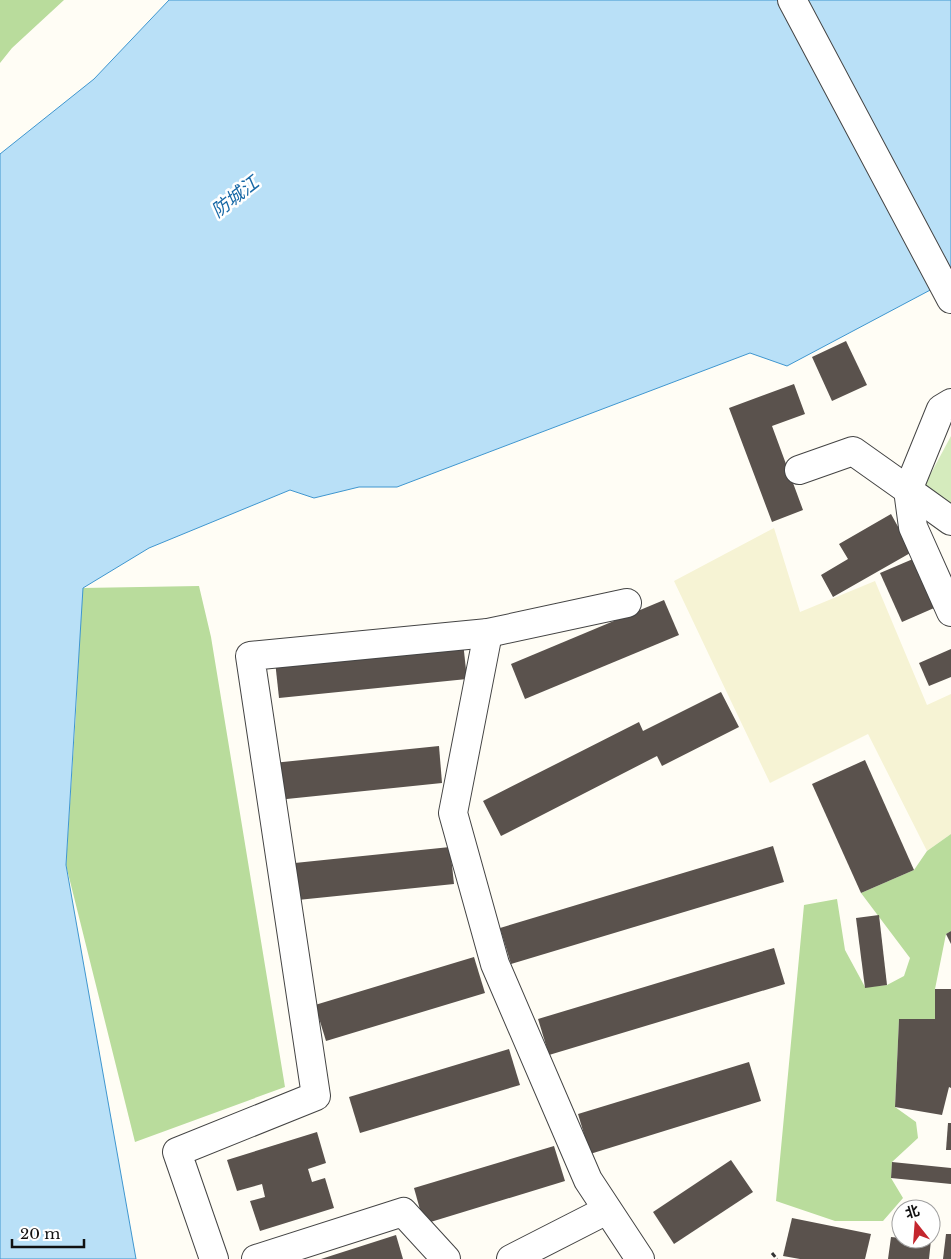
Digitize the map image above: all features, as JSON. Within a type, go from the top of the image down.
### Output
[{"type":"street","points":[[792,0],[951,299]]},
{"type":"street","points":[[951,403],[941,409],[908,490],[913,527],[951,612]]},
{"type":"street","points":[[799,470],[853,451],[951,521]]},
{"type":"street","points":[[214,1259],[177,1152],[316,1096],[250,656],[488,633],[627,603]]},
{"type":"street","points":[[488,633],[453,813],[495,964],[588,1180],[640,1259]]},
{"type":"street","points":[[511,1259],[607,1210]]},
{"type":"street","points":[[256,1259],[403,1212],[446,1259]]},
{"type":"path","points":[[772,1253],[778,1259]]},
{"type":"shaded area","points":[[774,528],[800,612],[875,581],[927,705],[951,694],[951,834],[927,851],[868,734],[770,783],[709,655],[674,581]]},
{"type":"green space","points":[[0,0],[64,0],[12,48],[0,63]]},
{"type":"green space","points":[[951,436],[951,510],[922,490]]},
{"type":"green space","points":[[199,586],[211,637],[285,1087],[135,1142],[66,865],[82,588]]},
{"type":"green space","points":[[951,834],[951,931],[946,934],[935,989],[935,1019],[899,1019],[895,1107],[916,1122],[918,1138],[892,1162],[891,1178],[903,1198],[891,1199],[891,1212],[883,1221],[835,1221],[776,1201],[804,905],[837,899],[845,950],[865,987],[887,985],[904,976],[910,958],[861,893],[914,870],[927,851]]},
{"type":"water","name":"防城江","points":[[169,0],[951,0],[951,279],[787,366],[750,353],[397,487],[359,487],[314,498],[290,490],[149,548],[83,588],[66,865],[136,1259],[0,1259],[0,154],[94,79]]},
{"type":"building","points":[[846,341],[867,385],[832,401],[812,357]]},
{"type":"building","points":[[794,384],[805,414],[772,426],[803,510],[772,522],[729,408]]},
{"type":"building","points":[[891,514],[912,552],[833,597],[821,575],[848,559],[839,544]]},
{"type":"building","points":[[920,556],[941,605],[902,622],[880,573]]},
{"type":"building","points":[[664,600],[679,635],[525,699],[511,664]]},
{"type":"building","points":[[463,642],[467,679],[279,698],[275,661]]},
{"type":"building","points":[[951,649],[951,677],[929,686],[919,663]]},
{"type":"building","points":[[721,692],[739,727],[662,766],[657,756],[501,836],[483,801],[639,722],[643,731]]},
{"type":"building","points":[[439,746],[442,783],[277,800],[273,763]]},
{"type":"building","points":[[865,760],[914,870],[861,893],[812,784]]},
{"type":"building","points":[[773,846],[784,882],[511,964],[500,928]]},
{"type":"building","points":[[450,847],[454,884],[288,901],[285,864]]},
{"type":"building","points":[[879,915],[887,985],[865,988],[856,918]]},
{"type":"building","points":[[951,931],[951,944],[946,934]]},
{"type":"building","points":[[774,948],[785,984],[549,1055],[538,1019]]},
{"type":"building","points":[[474,957],[485,993],[326,1041],[315,1005]]},
{"type":"building","points":[[935,989],[951,989],[951,1088],[949,1087],[942,1115],[895,1107],[899,1019],[935,1019]]},
{"type":"building","points":[[509,1049],[520,1085],[360,1133],[349,1097]]},
{"type":"building","points":[[749,1062],[761,1101],[590,1154],[578,1114]]},
{"type":"building","points":[[948,1123],[951,1123],[951,1150],[946,1150]]},
{"type":"building","points":[[317,1132],[326,1163],[308,1169],[312,1182],[325,1178],[334,1208],[260,1231],[250,1201],[265,1197],[262,1184],[237,1191],[227,1160]]},
{"type":"building","points":[[554,1146],[565,1181],[424,1224],[414,1188]]},
{"type":"building","points":[[731,1160],[753,1192],[674,1244],[653,1212]]},
{"type":"building","points":[[892,1162],[951,1168],[951,1184],[891,1178]]},
{"type":"building","points":[[792,1218],[871,1234],[865,1259],[800,1259],[783,1256]]},
{"type":"building","points":[[946,1234],[951,1234],[951,1259],[943,1259]]},
{"type":"building","points":[[396,1235],[403,1259],[321,1259]]},
{"type":"building","points":[[891,1237],[891,1249],[930,1249],[929,1259],[888,1259]]}]
